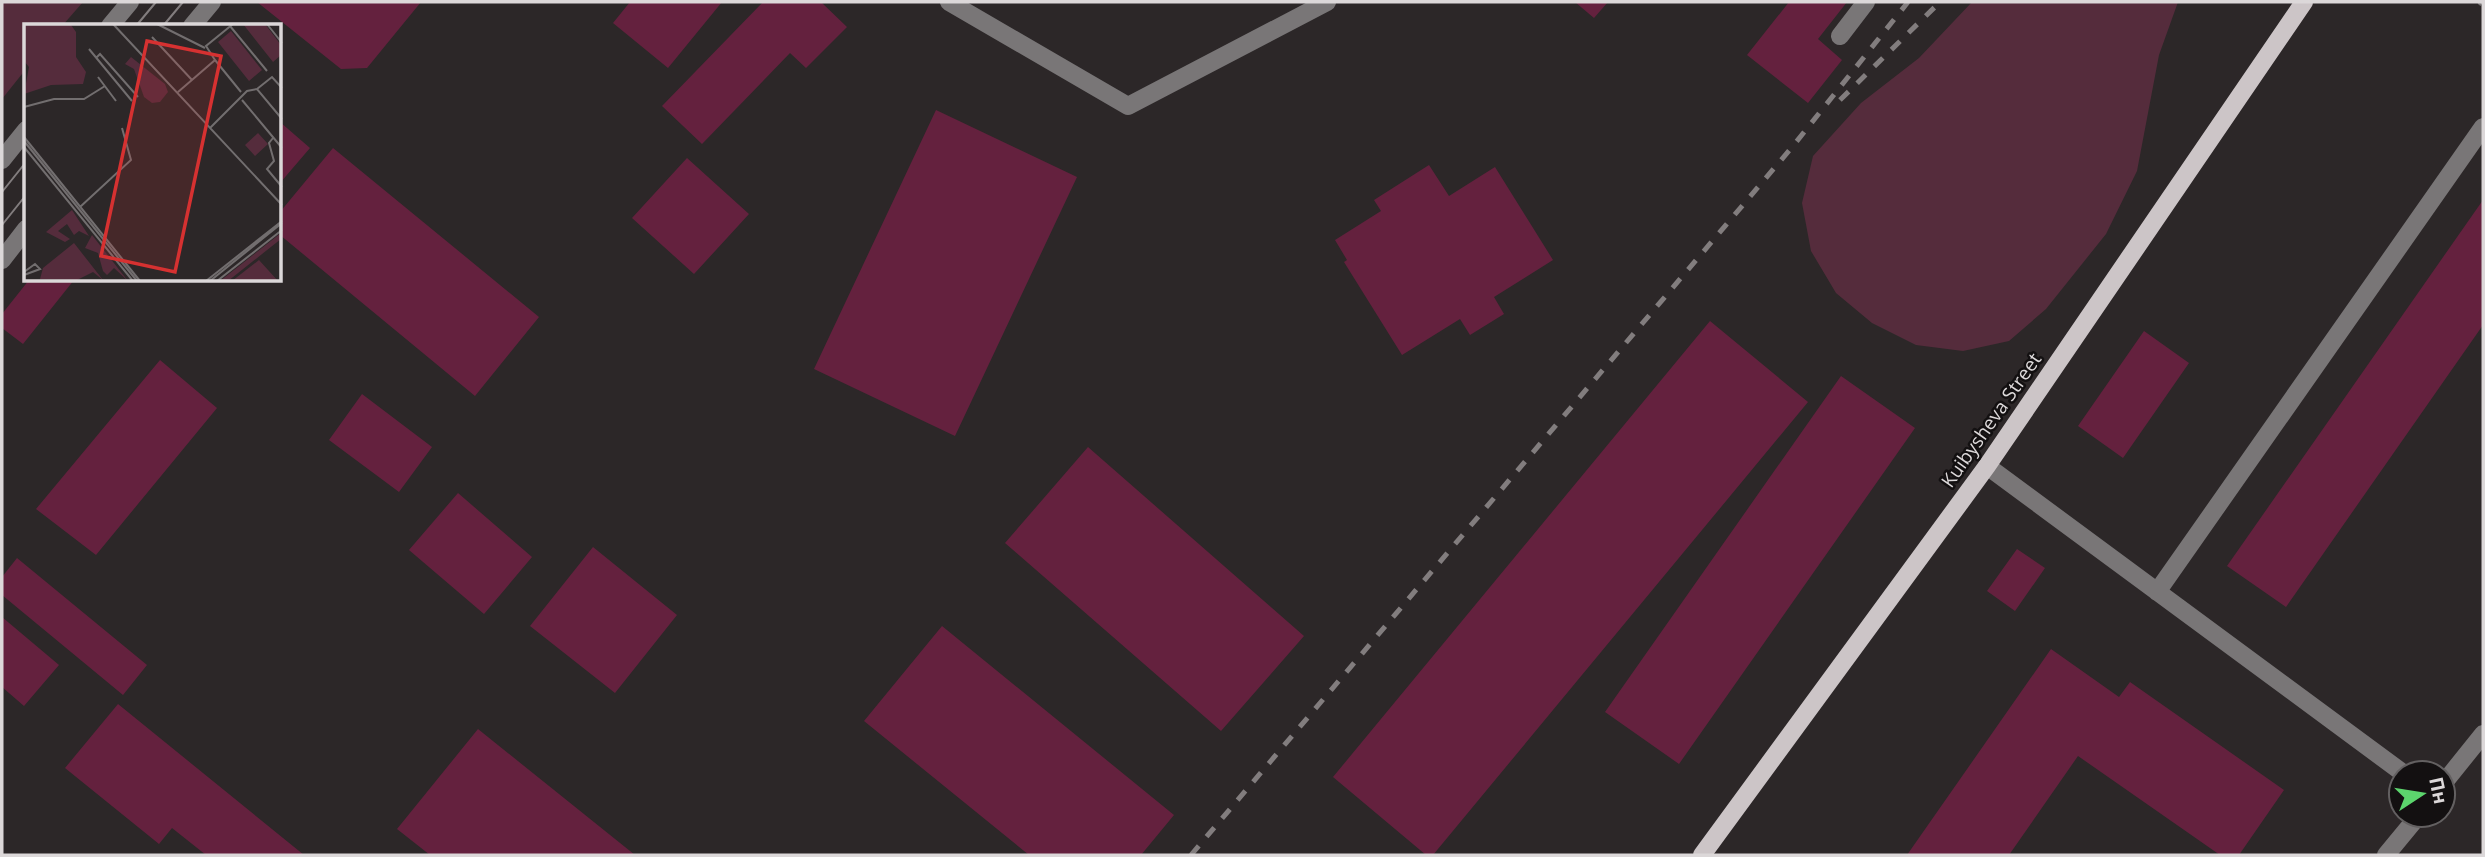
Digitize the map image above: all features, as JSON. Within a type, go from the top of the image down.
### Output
[{"type":"main road","name":"Kuibysheva Street","points":[[1702,855],[1987,466],[2304,2]]},
{"type":"street","points":[[112,24],[130,2]]},
{"type":"street","points":[[194,24],[212,2]]},
{"type":"street","points":[[949,2],[1128,106],[1327,2]]},
{"type":"street","points":[[1840,36],[1866,2]]},
{"type":"street","points":[[2157,592],[2483,127]]},
{"type":"street","points":[[2,160],[24,132]]},
{"type":"street","points":[[2,260],[24,232]]},
{"type":"street","points":[[1987,466],[2387,761]]},
{"type":"street","points":[[2457,766],[2483,734]]},
{"type":"street","points":[[2386,855],[2407,829]]},
{"type":"shaded area","points":[[2,2],[83,2],[64,24],[24,24],[24,72],[2,99]]},
{"type":"shaded area","points":[[1972,2],[2178,2],[2159,55],[2137,171],[2106,234],[2046,309],[2009,341],[1963,351],[1916,345],[1872,323],[1836,293],[1811,251],[1802,203],[1813,156],[1861,103],[1919,58]]},
{"type":"building","points":[[257,2],[421,2],[367,68],[341,69]]},
{"type":"building","points":[[630,2],[722,2],[668,68],[613,23]]},
{"type":"building","points":[[763,2],[821,2],[847,27],[806,68],[790,53],[702,144],[662,106]]},
{"type":"building","points":[[1575,2],[1608,2],[1594,18]]},
{"type":"building","points":[[1789,2],[1847,2],[1818,39],[1842,60],[1808,103],[1747,55]]},
{"type":"building","points":[[936,110],[1077,177],[955,436],[814,369]]},
{"type":"building","points":[[282,124],[310,148],[282,181]]},
{"type":"building","points":[[333,148],[539,317],[475,396],[282,237],[282,210]]},
{"type":"building","points":[[687,158],[749,214],[694,274],[632,218]]},
{"type":"building","points":[[1429,165],[1449,196],[1495,167],[1553,260],[1494,297],[1504,314],[1470,335],[1460,319],[1402,355],[1344,262],[1347,260],[1335,240],[1381,211],[1374,200]]},
{"type":"building","points":[[2483,200],[2483,325],[2286,607],[2227,566]]},
{"type":"building","points":[[27,282],[72,282],[23,344],[2,328],[2,314]]},
{"type":"building","points":[[1710,321],[1808,402],[1433,855],[1426,855],[1333,777]]},
{"type":"building","points":[[2144,331],[2189,363],[2123,458],[2078,426]]},
{"type":"building","points":[[160,360],[217,408],[96,555],[36,509]]},
{"type":"building","points":[[1841,376],[1915,428],[1679,764],[1605,712]]},
{"type":"building","points":[[362,394],[432,447],[399,492],[329,440]]},
{"type":"building","points":[[1088,447],[1304,636],[1221,731],[1005,543]]},
{"type":"building","points":[[458,493],[532,557],[484,614],[409,550]]},
{"type":"building","points":[[593,547],[677,615],[615,693],[530,626]]},
{"type":"building","points":[[2017,549],[2045,568],[2015,611],[1987,591]]},
{"type":"building","points":[[17,558],[147,665],[123,695],[2,595],[2,577]]},
{"type":"building","points":[[2,617],[59,665],[24,706],[2,687]]},
{"type":"building","points":[[942,626],[1174,815],[1141,855],[1029,855],[864,721]]},
{"type":"building","points":[[2051,649],[2119,697],[2130,682],[2284,790],[2239,855],[2220,855],[2078,756],[2009,855],[1907,855]]},
{"type":"building","points":[[118,704],[304,855],[206,855],[172,828],[159,844],[65,768]]},
{"type":"building","points":[[478,729],[635,855],[430,855],[397,829]]},
{"type":"tram line","points":[[138,24],[156,2]]},
{"type":"tram line","points":[[165,24],[183,2]]},
{"type":"tram line","points":[[2,192],[24,164]]},
{"type":"tram line","points":[[2,225],[24,198]]},
{"type":"railway","points":[[1191,855],[1793,146],[1908,2]]},
{"type":"railway","points":[[1840,100],[1940,2]]}]
